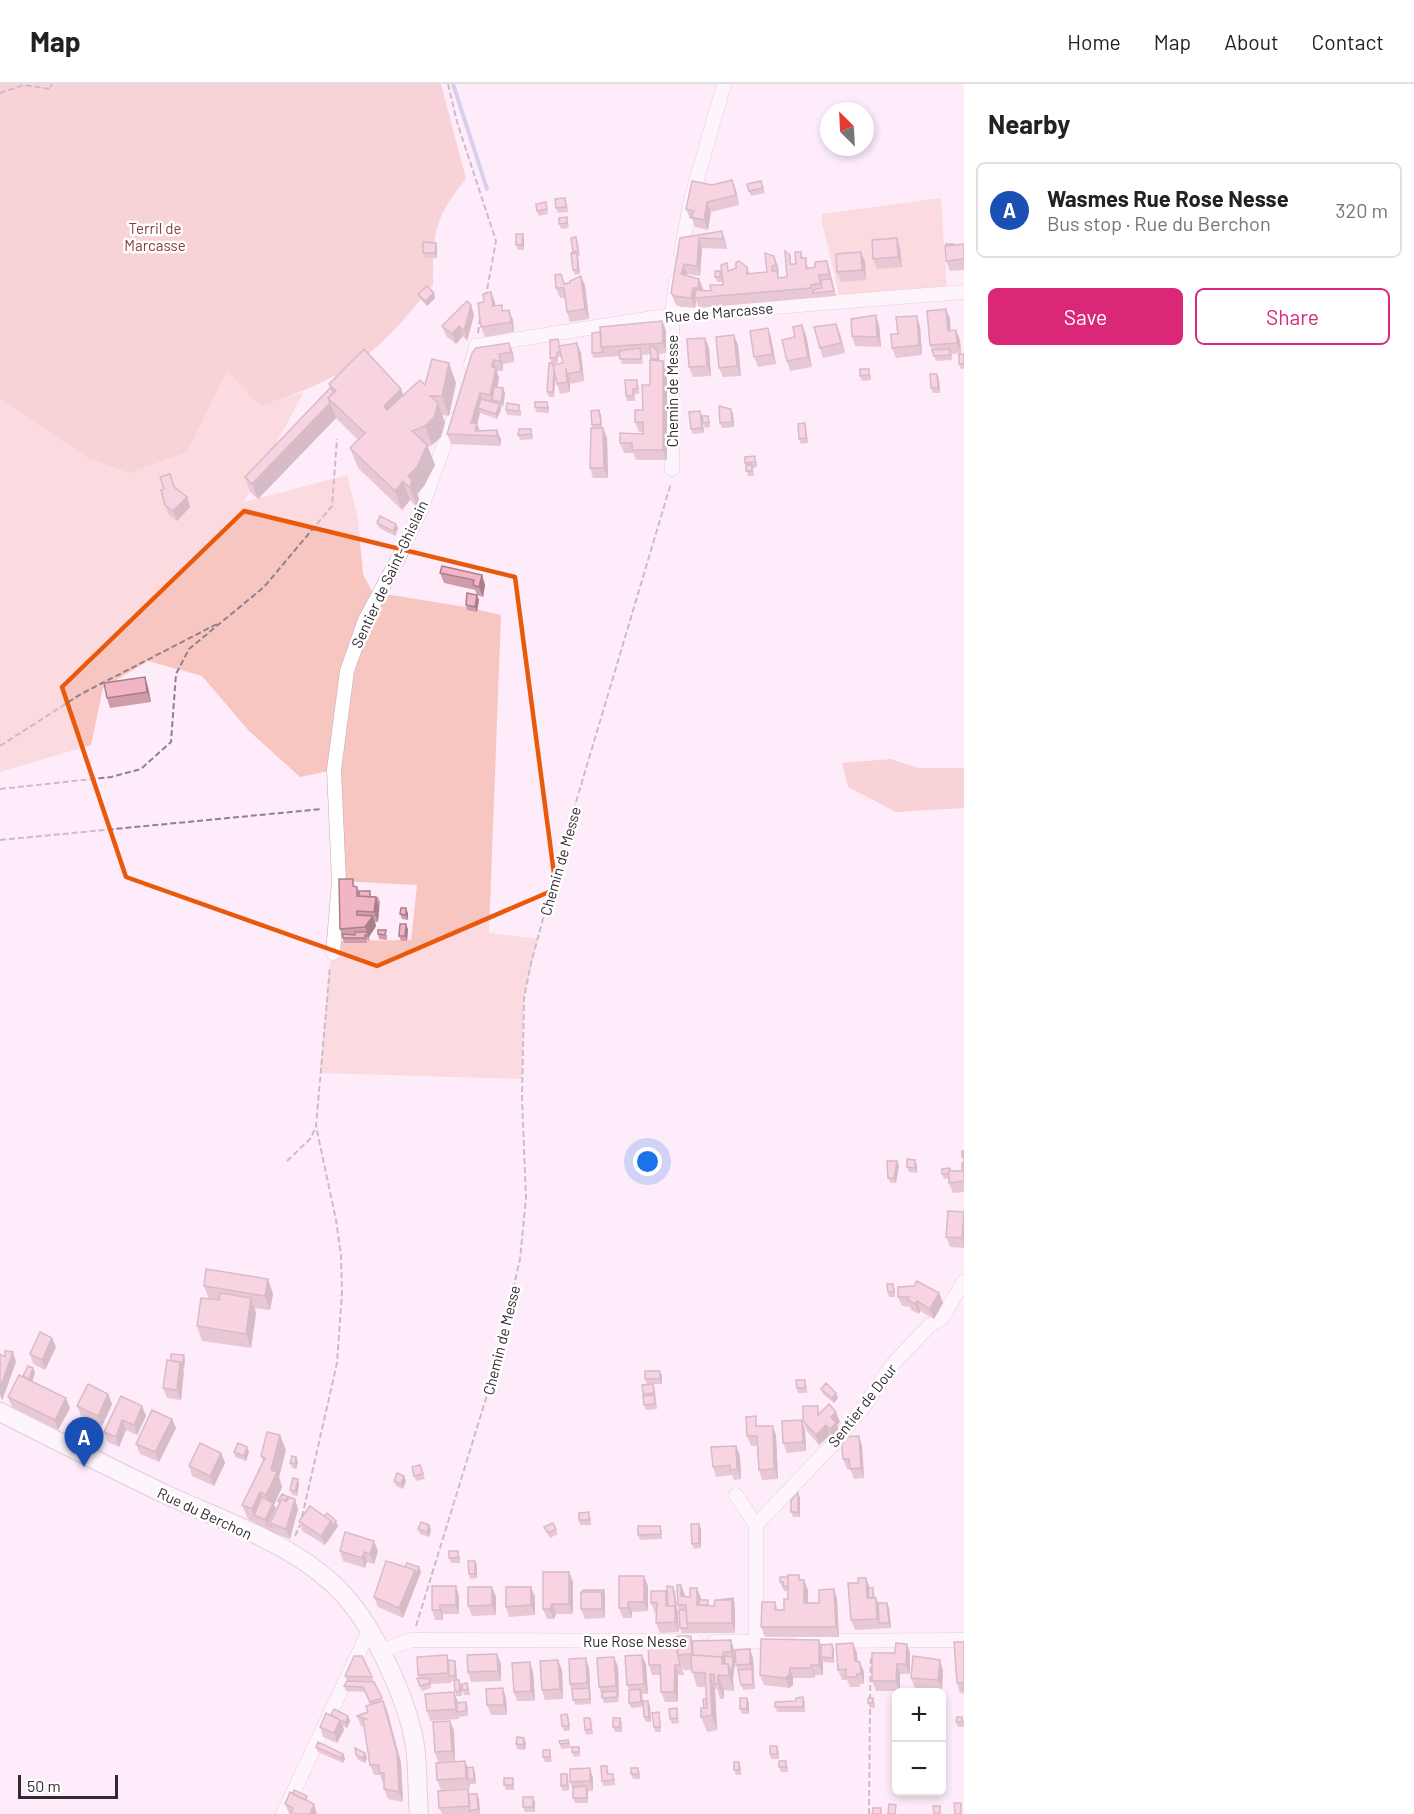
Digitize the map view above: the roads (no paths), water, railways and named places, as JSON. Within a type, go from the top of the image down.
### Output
[{"type":"street","name":"Chemin de Messe","points":[[672,469],[672,315],[691,200],[724,84]]},
{"type":"street","name":"Rue de Marcasse","points":[[466,380],[476,346],[672,315],[964,292]]},
{"type":"street","name":"Sentier de Saint-Ghislain","points":[[333,952],[339,881],[334,770],[347,671],[356,640],[422,507],[459,402]]},
{"type":"street","name":"Sentier de Dour","points":[[756,1526],[833,1444],[865,1405],[892,1365],[929,1326],[942,1318],[964,1281]]},
{"type":"street","name":"Rue du Berchon","points":[[0,1412],[102,1465],[286,1552],[323,1576],[344,1595],[369,1631],[404,1707],[415,1745],[419,1814]]},
{"type":"street","points":[[736,1495],[756,1526],[756,1642]]},
{"type":"street","points":[[283,1814],[369,1631]]},
{"type":"street","name":"Rue Rose Nesse","points":[[379,1651],[412,1640],[756,1642],[871,1639],[964,1640]]},
{"type":"waterway","points":[[453,84],[487,189]]},
{"type":"place","name":"Wasmes Rue Rose Nesse","points":[[84,1467]]},
{"type":"park label","name":"Terril de Marcasse","points":[[155,236]]}]
